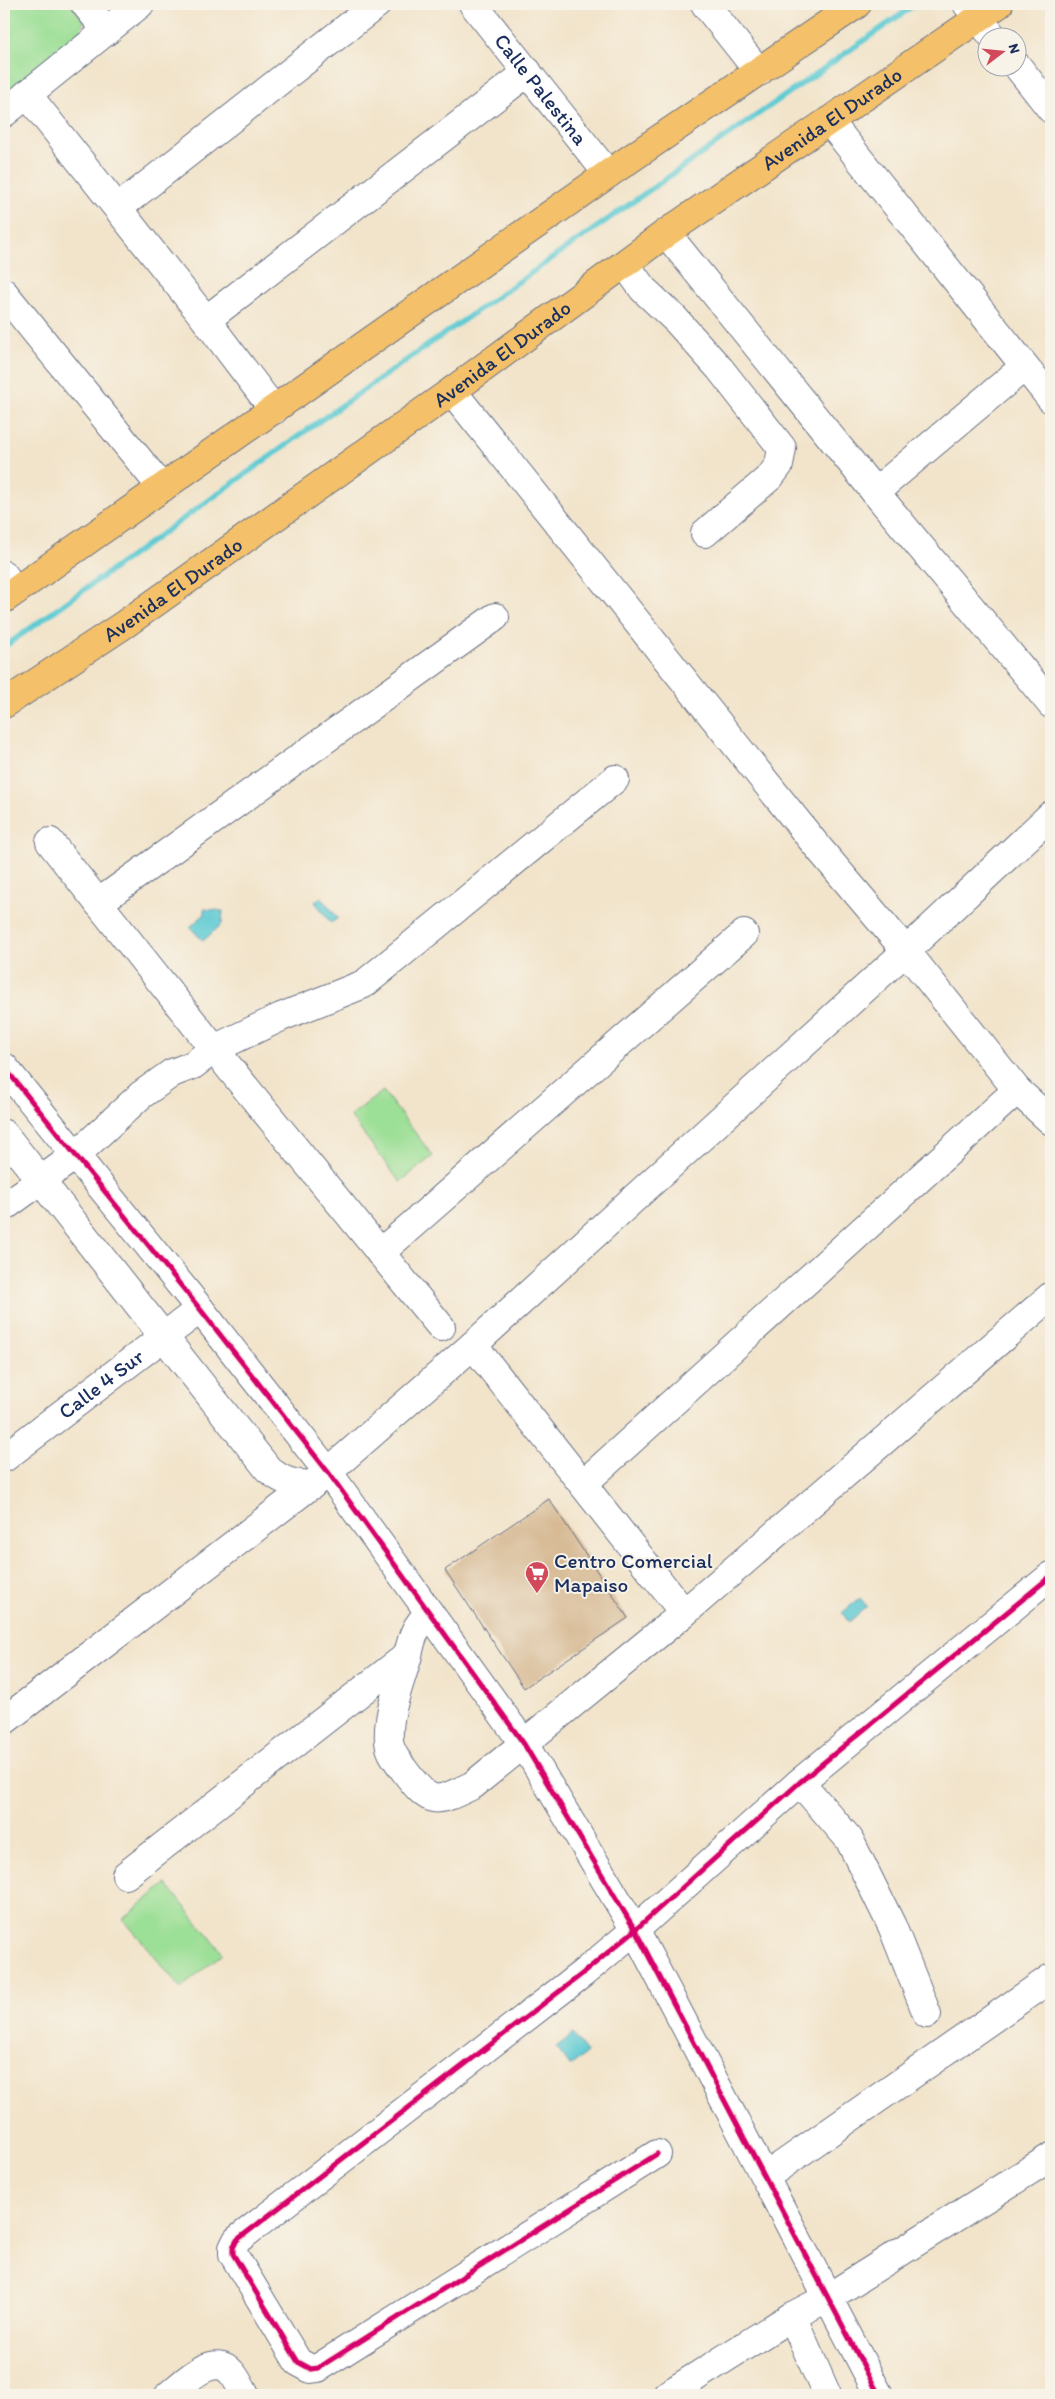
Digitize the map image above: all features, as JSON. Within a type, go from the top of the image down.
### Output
[{"type":"main road","points":[[8,589],[162,488],[608,174],[857,4]]},
{"type":"main road","name":"Avenida El Durado","points":[[4,704],[125,624],[452,391],[666,233],[984,16]]},
{"type":"street","points":[[85,4],[107,31]]},
{"type":"street","points":[[4,113],[140,4]]},
{"type":"street","points":[[118,208],[377,4]]},
{"type":"street","name":"Calle Palestina","points":[[474,4],[608,174]]},
{"type":"street","points":[[705,4],[759,72]]},
{"type":"street","points":[[206,320],[528,72]]},
{"type":"street","points":[[1027,78],[1051,109]]},
{"type":"street","points":[[27,94],[206,320],[274,410]]},
{"type":"street","points":[[830,121],[1051,399]]},
{"type":"street","points":[[666,233],[875,492],[1051,704]]},
{"type":"street","points":[[625,264],[643,289],[676,320],[720,368],[778,440],[782,448],[779,466],[770,478],[705,533]]},
{"type":"street","points":[[4,293],[162,488]]},
{"type":"street","points":[[875,492],[1024,367]]},
{"type":"street","points":[[452,391],[816,845],[906,951],[1017,1090],[1051,1121]]},
{"type":"street","points":[[98,903],[495,617]]},
{"type":"street","points":[[4,1207],[76,1155],[103,1130],[124,1124],[154,1108],[182,1085],[204,1057],[281,1017],[364,984],[615,779]]},
{"type":"street","points":[[4,1720],[320,1479],[473,1345],[906,951],[1051,815]]},
{"type":"street","points":[[50,842],[98,903],[204,1057],[380,1253],[441,1327]]},
{"type":"street","points":[[380,1253],[744,934]]},
{"type":"street","points":[[4,1068],[200,1309],[320,1479],[429,1614],[524,1744],[635,1930],[879,2395]]},
{"type":"street","points":[[583,1484],[1017,1090]]},
{"type":"street","points":[[4,1134],[268,1469],[282,1481],[295,1485],[320,1479]]},
{"type":"street","points":[[429,1614],[419,1623],[414,1631],[390,1717],[389,1742],[393,1755],[419,1790],[428,1798],[444,1799],[473,1785],[684,1613],[1051,1296]]},
{"type":"street","name":"Calle 4 Sur","points":[[4,1458],[200,1309]]},
{"type":"street","points":[[473,1345],[684,1613]]},
{"type":"street","points":[[657,2154],[318,2368],[311,2369],[298,2362],[233,2254],[233,2248],[237,2240],[582,1974],[635,1930],[800,1782],[1051,1576]]},
{"type":"street","points":[[126,1875],[408,1655]]},
{"type":"street","points":[[800,1782],[849,1839],[892,1926],[927,2014]]},
{"type":"street","points":[[765,2177],[1051,1978]]},
{"type":"street","points":[[679,2392],[792,2316],[828,2297],[1051,2157]]},
{"type":"street","points":[[792,2316],[827,2395]]},
{"type":"street","points":[[169,2395],[208,2365],[221,2365],[230,2371],[245,2395]]},
{"type":"green space","points":[[4,4],[70,4],[84,21],[79,34],[4,98]]},
{"type":"green space","points":[[383,1091],[433,1156],[400,1182],[350,1116]]},
{"type":"green space","points":[[166,1884],[223,1953],[181,1988],[123,1919]]},
{"type":"water","points":[[321,897],[338,918],[331,923],[315,902]]},
{"type":"water","points":[[204,909],[223,911],[222,924],[203,941],[190,927],[204,915]]},
{"type":"water","points":[[860,1598],[867,1606],[849,1622],[842,1613]]},
{"type":"water","points":[[573,2034],[587,2053],[570,2066],[556,2047]]},
{"type":"building","name":"Centro Comercial Mapaiso","points":[[549,1499],[628,1618],[524,1688],[445,1570]]},
{"type":"waterway","points":[[4,647],[328,415],[916,4]]},
{"type":"cycle path","points":[[4,1067],[200,1309],[328,1472],[524,1744],[635,1930],[879,2395]]},
{"type":"cycle path","points":[[657,2154],[318,2368],[311,2369],[298,2362],[233,2254],[233,2248],[237,2240],[582,1974],[635,1930],[800,1782],[1051,1576]]},
{"type":"place","name":"Centro Comercial Mapaiso","points":[[537,1594]]}]
